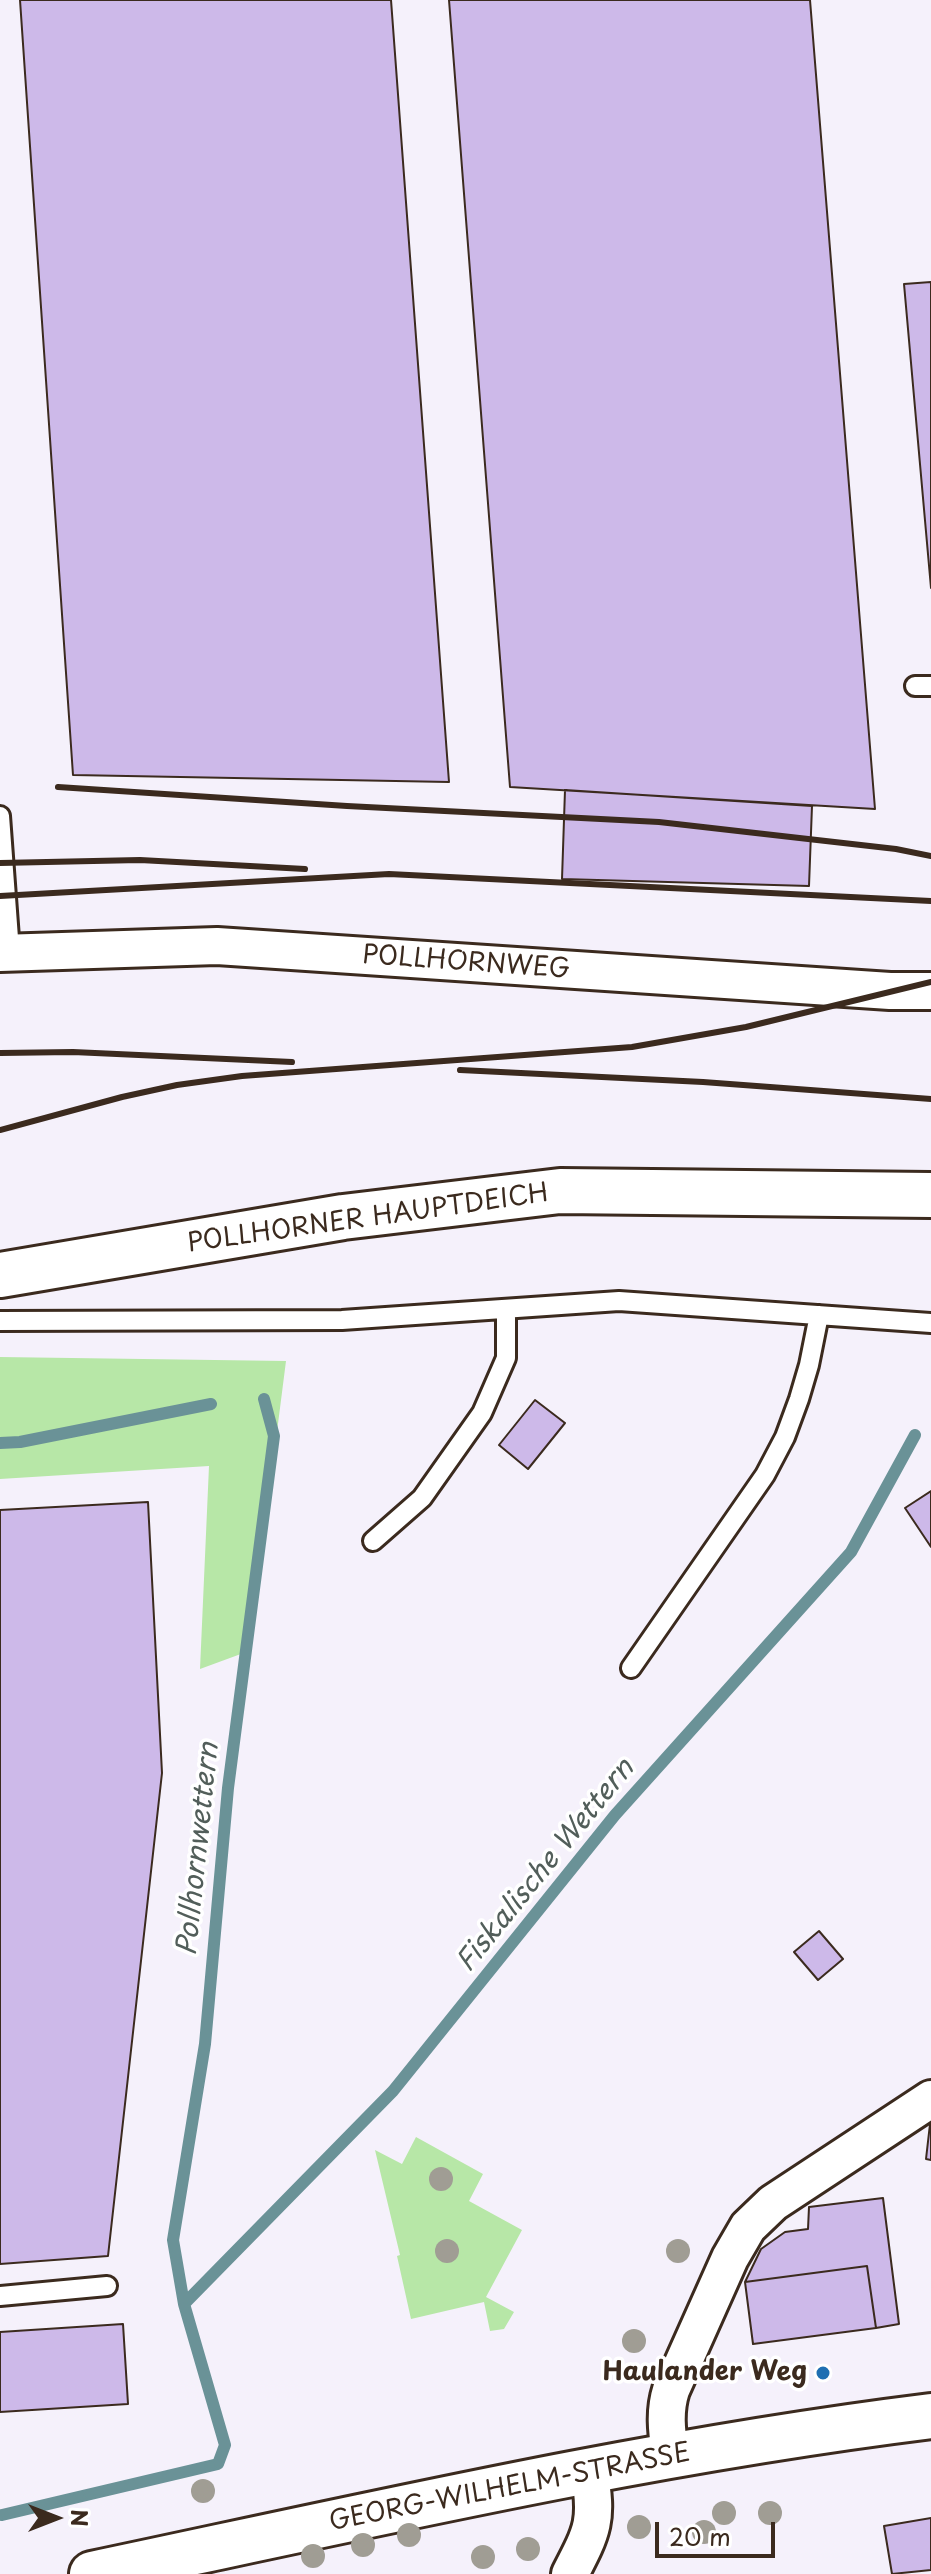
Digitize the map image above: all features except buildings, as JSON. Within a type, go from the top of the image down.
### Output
[{"type":"main road","name":"POLLHORNER HAUPTDEICH","points":[[0,1275],[343,1217],[560,1191],[931,1195]]},
{"type":"main road","name":"GEORG-WILHELM-STRASSE","points":[[92,2574],[589,2470],[764,2438],[931,2416]]},
{"type":"street","name":"POLLHORNWEG","points":[[5,952],[217,946],[890,991],[931,991]]},
{"type":"street","points":[[670,2455],[665,2424],[671,2390],[730,2258],[748,2227],[773,2203],[931,2099]]},
{"type":"street","points":[[570,2574],[585,2545],[595,2513],[589,2470]]},
{"type":"lane","points":[[0,816],[5,952]]},
{"type":"lane","points":[[0,1321],[342,1320],[619,1301],[931,1323]]},
{"type":"lane","points":[[373,1541],[422,1498],[482,1413],[506,1358],[506,1309]]},
{"type":"lane","points":[[631,1668],[765,1475],[785,1437],[799,1399],[819,1315]]},
{"type":"lane","points":[[0,2296],[107,2286]]},
{"type":"green space","points":[[0,1357],[286,1361],[249,1651],[200,1669],[209,1466],[0,1479]]},
{"type":"green space","points":[[416,2137],[483,2174],[469,2201],[522,2230],[486,2297],[514,2312],[504,2329],[490,2331],[484,2302],[411,2319],[397,2256],[400,2255],[375,2150],[402,2164]]},
{"type":"waterway","name":"Pollhornwettern","points":[[2,2515],[218,2464],[225,2445],[184,2304],[173,2240],[205,2044],[228,1788],[274,1436],[264,1399]]},
{"type":"waterway","points":[[0,1443],[20,1442],[211,1404]]},
{"type":"waterway","name":"Fiskalische Wettern","points":[[184,2304],[393,2091],[615,1815],[851,1552],[915,1435]]},
{"type":"railway","points":[[58,787],[659,822],[896,849],[931,856]]},
{"type":"railway","points":[[0,863],[140,860],[305,869]]},
{"type":"railway","points":[[0,896],[389,874],[931,901]]},
{"type":"railway","points":[[0,1130],[122,1097],[242,1076],[632,1047],[746,1027],[931,982]]},
{"type":"railway","points":[[0,1053],[73,1052],[292,1062]]},
{"type":"railway","points":[[460,1070],[703,1082],[931,1099]]},
{"type":"place","name":"Haulander Weg","points":[[823,2373]]}]
